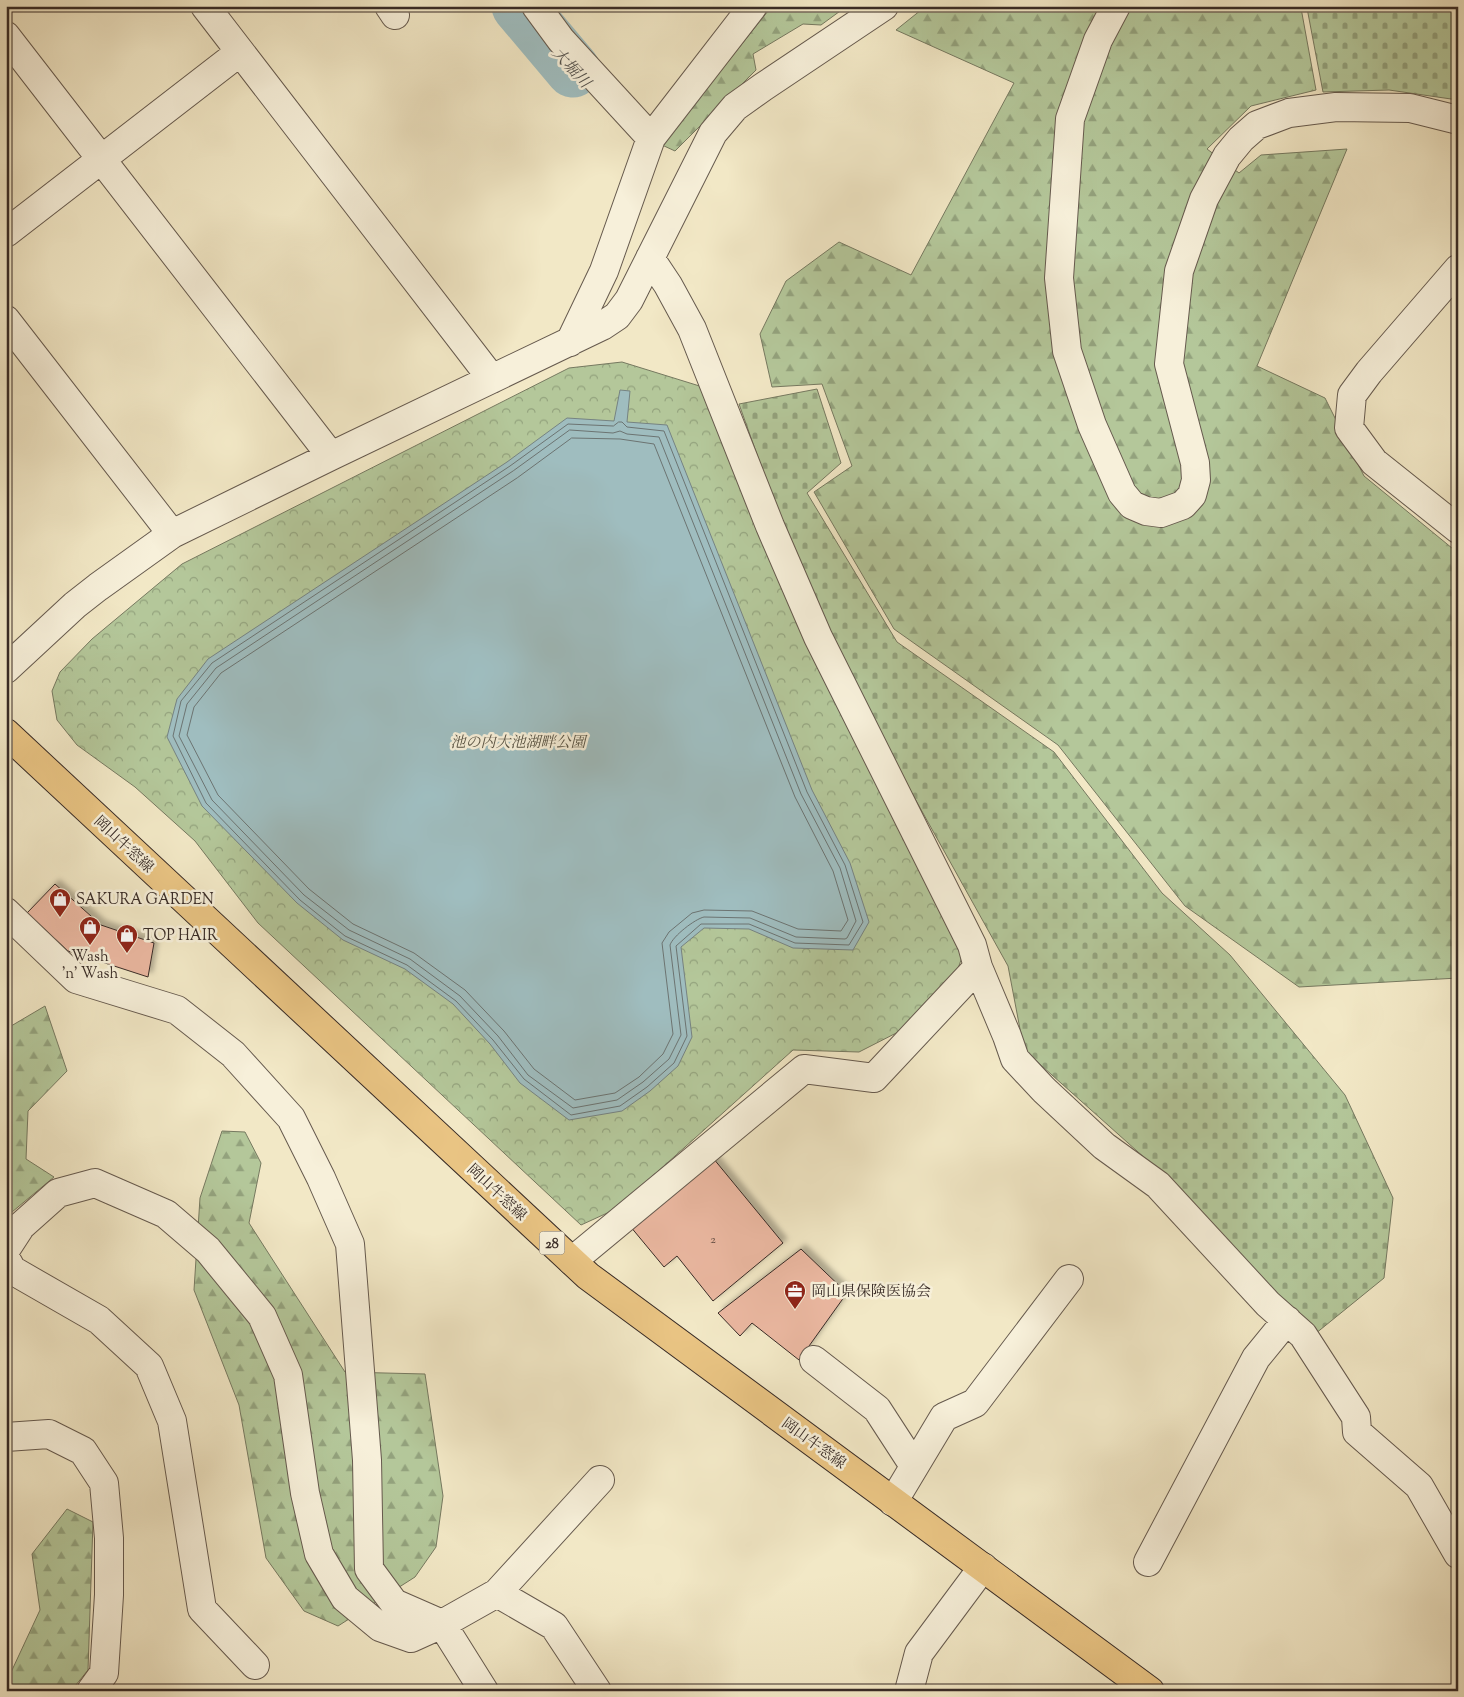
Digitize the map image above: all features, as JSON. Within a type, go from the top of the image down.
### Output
[{"type":"main road","name":"岡山牛窓線","points":[[6,733],[588,1276],[1150,1691]]},
{"type":"street","points":[[205,6],[492,379]]},
{"type":"street","points":[[536,6],[561,40],[651,138]]},
{"type":"street","points":[[570,342],[604,271],[651,138],[753,6]]},
{"type":"street","points":[[6,669],[98,586],[172,534],[570,342],[617,316],[630,300],[713,133],[735,107],[884,6]]},
{"type":"street","points":[[1116,6],[1098,40],[1070,119],[1059,278],[1067,351],[1092,425],[1122,493],[1132,505],[1146,511],[1161,513],[1183,505],[1192,495],[1196,480],[1195,463],[1169,364],[1179,271],[1204,199],[1227,156],[1257,125],[1289,113],[1336,106],[1410,108],[1458,120]]},
{"type":"street","points":[[6,36],[331,456]]},
{"type":"street","points":[[6,234],[240,52]]},
{"type":"street","points":[[650,258],[668,285],[692,329],[770,526],[818,637],[972,945],[978,967],[1015,1059],[1044,1090],[1104,1146],[1158,1186],[1268,1304],[1303,1335],[1356,1417],[1357,1432],[1419,1486],[1458,1554]]},
{"type":"street","points":[[1458,269],[1369,372],[1352,395],[1349,428],[1374,462],[1458,529]]},
{"type":"street","points":[[6,320],[172,534]]},
{"type":"street","points":[[6,912],[76,979],[178,1010],[233,1054],[291,1118],[321,1178],[350,1244],[367,1460],[368,1569],[394,1603],[442,1624],[484,1691]]},
{"type":"street","points":[[572,1261],[804,1069],[874,1078],[978,967]]},
{"type":"street","points":[[6,1249],[21,1226],[58,1193],[95,1183],[166,1214],[208,1250],[262,1316],[288,1375],[305,1493],[319,1554],[345,1598],[380,1627],[411,1638],[442,1624],[496,1593],[600,1480]]},
{"type":"street","points":[[6,1259],[12,1270],[99,1320],[149,1366],[172,1420],[202,1610],[256,1665]]},
{"type":"street","points":[[893,1502],[944,1417],[975,1403],[1069,1279]]},
{"type":"street","points":[[1148,1562],[1256,1358],[1287,1320]]},
{"type":"street","points":[[814,1360],[877,1409],[914,1466]]},
{"type":"street","points":[[6,1437],[49,1434],[83,1450],[104,1483],[109,1538],[109,1596],[104,1673],[91,1691]]},
{"type":"street","points":[[909,1691],[919,1653],[983,1567]]},
{"type":"street","points":[[496,1593],[554,1626],[597,1691]]},
{"type":"green space","points":[[772,6],[847,6],[821,25],[803,24],[753,54],[756,70],[675,151],[662,145]]},
{"type":"green space","points":[[926,6],[1302,6],[1316,90],[1251,106],[1207,149],[1239,173],[1261,155],[1347,149],[1257,366],[1325,398],[1364,476],[1458,553],[1458,978],[1299,987],[1185,906],[1058,745],[894,629],[814,492],[852,466],[822,384],[772,387],[760,334],[786,281],[839,242],[911,275],[1014,83],[896,30]]},
{"type":"green space","points":[[1308,6],[1458,6],[1458,100],[1389,90],[1323,92]]},
{"type":"green space","name":"池の内大池湖畔公園","points":[[622,362],[706,388],[854,734],[962,957],[952,986],[910,1026],[859,1052],[793,1050],[616,1209],[581,1225],[258,923],[195,841],[135,787],[77,745],[57,720],[52,691],[60,672],[92,639],[182,564],[569,368]]},
{"type":"green space","points":[[817,389],[841,463],[807,493],[897,642],[1054,752],[1162,893],[1230,955],[1345,1095],[1393,1198],[1384,1278],[1315,1334],[1175,1185],[1024,1050],[1008,966],[869,716],[786,536],[739,404]]},
{"type":"green space","points":[[45,1006],[67,1071],[28,1111],[26,1159],[54,1177],[6,1217],[6,1029]]},
{"type":"green space","points":[[222,1131],[245,1132],[261,1163],[249,1223],[345,1372],[425,1374],[443,1496],[436,1547],[415,1577],[338,1626],[304,1611],[266,1558],[239,1405],[194,1290],[200,1198]]},
{"type":"green space","points":[[67,1509],[93,1522],[88,1670],[71,1691],[6,1691],[6,1683],[40,1610],[32,1554]]},
{"type":"water","name":"池の内大池湖畔公園","points":[[620,390],[630,391],[627,422],[667,425],[812,790],[850,863],[869,922],[853,950],[793,948],[749,929],[704,928],[681,947],[692,1037],[678,1066],[650,1091],[622,1111],[569,1120],[520,1083],[490,1044],[453,1004],[405,969],[343,940],[297,903],[202,806],[167,737],[177,699],[208,659],[507,462],[567,418],[614,421]]},
{"type":"building","points":[[55,884],[101,925],[154,943],[148,977],[68,951],[27,913]]},
{"type":"building","points":[[713,1158],[783,1243],[713,1301],[677,1256],[664,1267],[630,1226]]},
{"type":"building","points":[[801,1249],[847,1293],[799,1360],[752,1323],[740,1336],[718,1313]]},
{"type":"waterway","name":"大堀川","points":[[519,6],[573,70]]},
{"type":"place","name":"SAKURA GARDEN","points":[[60,918]]},
{"type":"place","name":"Wash 'n' Wash","points":[[90,946]]},
{"type":"place","name":"TOP HAIR","points":[[127,954]]},
{"type":"place","name":"岡山県保険医協会","points":[[795,1310]]}]
